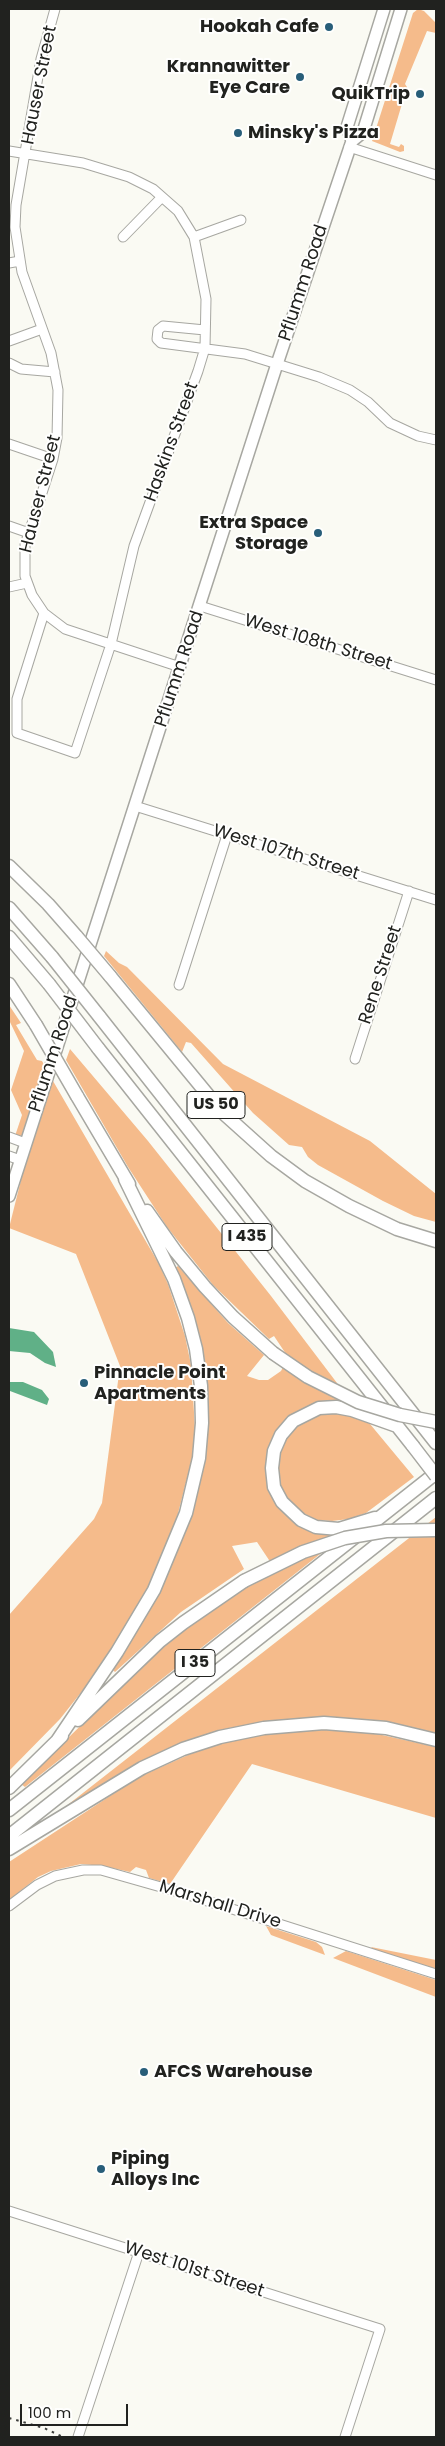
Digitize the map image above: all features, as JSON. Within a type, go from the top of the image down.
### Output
[{"type":"highway","name":"US 50","points":[[9,866],[48,904],[77,937],[222,1112],[271,1156],[305,1181],[349,1206],[397,1229],[436,1241]]},
{"type":"highway","name":"I 435","points":[[9,908],[52,957],[432,1438]]},
{"type":"highway","name":"I 435","points":[[9,937],[49,984],[436,1475]]},
{"type":"highway","points":[[9,984],[36,1025],[125,1179],[174,1279],[190,1327],[199,1367],[202,1402],[199,1458],[186,1513],[154,1590],[117,1652],[56,1741]]},
{"type":"highway","points":[[125,1179],[163,1234],[204,1286],[232,1317],[273,1353],[308,1377],[358,1402],[400,1415],[436,1422]]},
{"type":"highway","points":[[382,1516],[339,1529],[316,1526],[301,1520],[288,1510],[278,1495],[272,1477],[272,1459],[277,1442],[286,1428],[302,1415],[319,1408],[336,1407],[352,1410],[396,1426]]},
{"type":"highway","name":"I 35","points":[[9,1810],[436,1475]]},
{"type":"highway","name":"I 35","points":[[9,1836],[436,1498]]},
{"type":"highway","points":[[9,1788],[160,1641],[244,1581],[303,1552],[344,1538],[386,1531],[436,1530]]},
{"type":"highway","points":[[9,1849],[142,1768],[183,1749],[220,1737],[279,1726],[324,1723],[386,1728],[436,1740]]},
{"type":"main road","name":"Pflumm Road","points":[[9,1196],[14,1158],[25,1143],[350,144],[347,127],[384,9]]},
{"type":"main road","name":"Pflumm Road","points":[[350,144],[363,132],[401,9]]},
{"type":"street","name":"Hauser Street","points":[[55,9],[42,59],[16,205],[15,227],[20,261],[55,372],[58,414],[53,459],[29,533],[24,561],[27,583],[33,598],[44,613],[65,628],[180,667]]},
{"type":"street","points":[[350,144],[436,175]]},
{"type":"street","name":"Haskins Street","points":[[9,151],[104,169],[153,189],[178,211],[194,237],[204,280],[205,330],[205,348],[191,394],[134,546],[111,644],[75,753],[17,733],[13,700]]},
{"type":"street","points":[[123,236],[162,197]]},
{"type":"street","points":[[194,237],[242,220]]},
{"type":"street","points":[[9,263],[20,261]]},
{"type":"street","points":[[205,330],[163,326],[156,334],[157,339],[161,343],[245,354],[319,377],[350,390],[368,402],[390,423],[418,436],[436,440]]},
{"type":"street","points":[[9,341],[42,329]]},
{"type":"street","points":[[9,363],[21,368],[55,372]]},
{"type":"street","points":[[9,444],[53,459]]},
{"type":"street","points":[[9,526],[29,533]]},
{"type":"street","points":[[9,587],[27,583]]},
{"type":"street","name":"West 108th Street","points":[[200,606],[436,680]]},
{"type":"street","points":[[13,700],[44,613]]},
{"type":"street","name":"West 107th Street","points":[[135,806],[436,900]]},
{"type":"street","points":[[179,985],[227,835]]},
{"type":"street","name":"Rene Street","points":[[355,1059],[409,891]]},
{"type":"street","points":[[9,1137],[25,1143]]},
{"type":"street","name":"Marshall Drive","points":[[9,1906],[37,1885],[55,1876],[83,1870],[100,1870],[182,1893],[436,1974]]},
{"type":"street","name":"West 101st Street","points":[[9,2211],[380,2329],[345,2437]]},
{"type":"street","points":[[78,2437],[138,2252]]},
{"type":"shaded area","points":[[418,9],[424,11],[436,23],[436,33],[427,31],[405,84],[407,87],[390,144],[399,147],[401,144],[404,146],[404,151],[400,152],[372,141],[413,13]]},
{"type":"shaded area","points":[[106,951],[119,963],[127,967],[223,1064],[370,1141],[436,1194],[436,1222],[414,1216],[383,1201],[318,1165],[308,1157],[302,1147],[289,1145],[253,1113],[191,1043],[186,1042],[182,1052],[104,956]]},
{"type":"shaded area","points":[[9,1005],[21,1023],[16,1025],[37,1060],[42,1061],[46,1068],[26,1130],[21,1136],[15,1136],[22,1115],[11,1090],[24,1051],[9,1020]]},
{"type":"shaded area","points":[[70,1049],[148,1141],[271,1296],[337,1383],[339,1401],[323,1402],[295,1413],[277,1433],[280,1506],[338,1534],[329,1547],[25,1787],[21,1784],[162,1646],[216,1605],[275,1569],[257,1542],[232,1546],[244,1569],[181,1612],[115,1672],[112,1669],[167,1575],[190,1517],[199,1487],[205,1453],[198,1334],[191,1307],[175,1268],[178,1266],[228,1323],[264,1355],[247,1376],[259,1380],[268,1380],[281,1371],[288,1357],[274,1336],[269,1339],[213,1285],[167,1227],[128,1167],[66,1060]]},
{"type":"shaded area","points":[[53,1081],[159,1264],[168,1284],[185,1336],[191,1365],[195,1428],[192,1459],[174,1529],[145,1594],[104,1663],[60,1719],[9,1771],[9,1615],[94,1519],[102,1503],[120,1366],[76,1254],[9,1228],[23,1172]]},
{"type":"shaded area","points":[[9,1328],[34,1332],[53,1352],[56,1367],[45,1363],[30,1353],[9,1351]]},
{"type":"shaded area","points":[[10,1382],[23,1382],[42,1390],[49,1399],[47,1405],[10,1391]]},
{"type":"shaded area","points":[[334,1412],[359,1417],[370,1424],[414,1477],[366,1513],[349,1519],[316,1520],[294,1508],[284,1496],[278,1480],[277,1462],[281,1445],[288,1433],[310,1415]]},
{"type":"shaded area","points":[[436,1517],[436,1734],[382,1721],[348,1718],[287,1719],[229,1728],[187,1742],[67,1809],[65,1807]]},
{"type":"shaded area","points":[[303,1729],[364,1731],[436,1747],[436,1818],[252,1764],[170,1884],[149,1878],[146,1870],[136,1867],[130,1872],[103,1866],[81,1864],[51,1871],[38,1877],[9,1900],[9,1862],[139,1777],[208,1746],[250,1736]]},
{"type":"shaded area","points":[[266,1926],[316,1942],[322,1947],[325,1955],[271,1935]]},
{"type":"shaded area","points":[[371,1947],[436,1960],[436,1969],[374,1950]]},
{"type":"shaded area","points":[[346,1951],[436,1980],[436,1997],[333,1958]]},
{"type":"railway","points":[[9,2418],[44,2428],[63,2437]]},
{"type":"place","name":"Hookah Cafe","points":[[329,27]]},
{"type":"place","name":"Krannawitter Eye Care","points":[[300,77]]},
{"type":"place","name":"QuikTrip","points":[[420,94]]},
{"type":"place","name":"Minsky's Pizza","points":[[238,133]]},
{"type":"place","name":"Extra Space Storage","points":[[318,533]]},
{"type":"place","name":"Pinnacle Point Apartments","points":[[84,1383]]},
{"type":"place","name":"AFCS Warehouse","points":[[144,2072]]},
{"type":"place","name":"Piping Alloys Inc","points":[[101,2169]]}]
